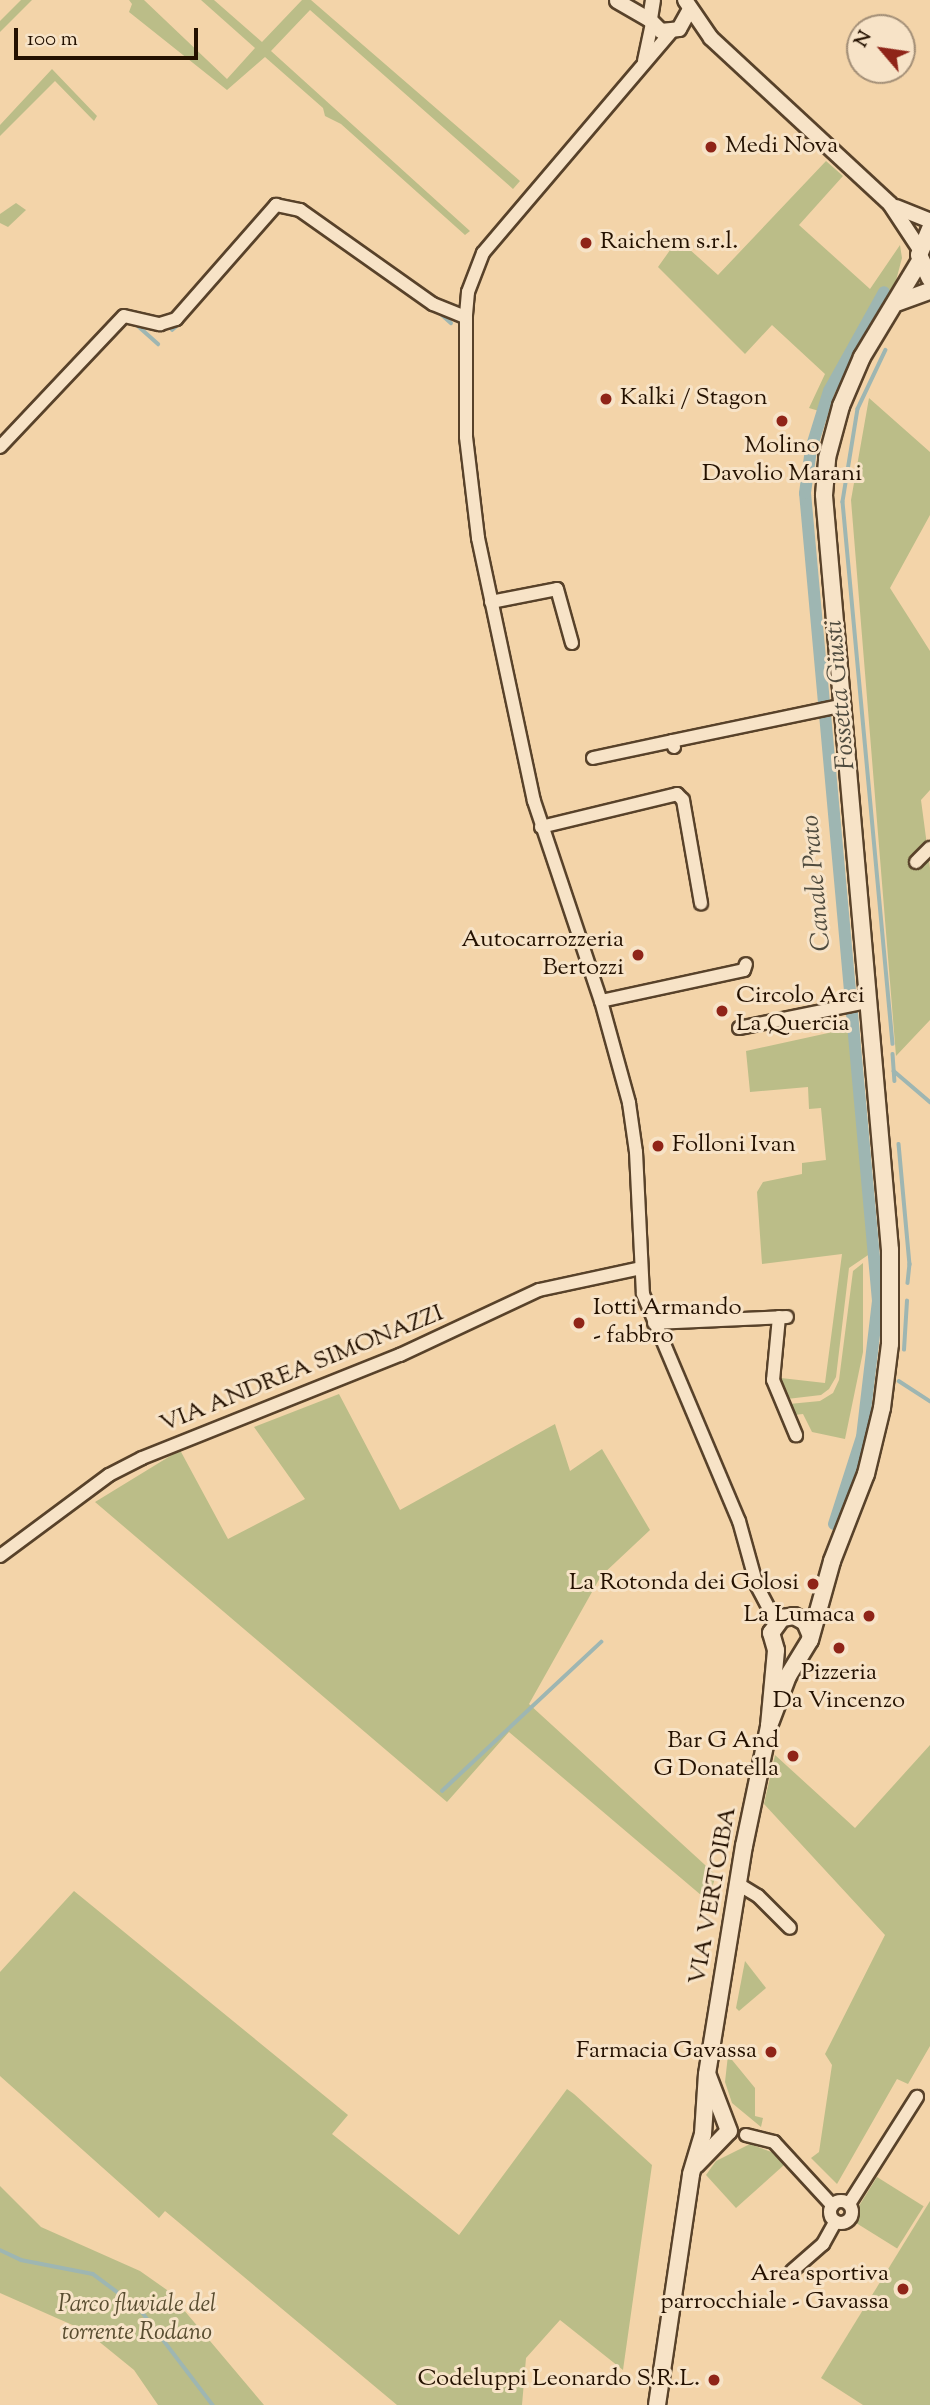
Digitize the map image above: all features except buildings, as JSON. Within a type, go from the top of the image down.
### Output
[{"type":"main road","points":[[769,1726],[799,1654],[808,1646],[825,1584],[872,1453],[892,1323],[829,708],[825,534],[827,458],[841,406],[862,357],[899,302],[930,229]]},
{"type":"main road","points":[[920,255],[930,279]]},
{"type":"main road","points":[[899,302],[930,290]]},
{"type":"main road","points":[[769,1726],[776,1650],[771,1633],[776,1622],[794,1616],[825,1584]]},
{"type":"main road","points":[[794,1616],[805,1622],[810,1634]]},
{"type":"main road","points":[[776,1650],[786,1656],[799,1654]]},
{"type":"main road","name":"VIA VERTOIBA","points":[[691,2174],[704,2128],[707,2074],[738,1884],[769,1726]]},
{"type":"main road","points":[[707,2074],[725,2131]]},
{"type":"main road","points":[[715,2116],[725,2131],[710,2141],[704,2128],[715,2116]]},
{"type":"main road","points":[[657,2405],[691,2174],[725,2131]]},
{"type":"street","points":[[616,0],[651,22],[675,31],[711,38]]},
{"type":"street","points":[[641,72],[653,0]]},
{"type":"street","points":[[776,1622],[757,1586],[739,1521],[643,1294],[637,1166],[629,1103],[601,1001],[541,827],[491,602],[469,475],[466,317],[468,292],[483,253],[675,31],[687,6],[711,38],[890,204],[920,255]]},
{"type":"street","points":[[890,204],[930,221]]},
{"type":"street","points":[[0,447],[124,316],[160,324],[176,318],[276,205],[300,210],[433,304],[466,317]]},
{"type":"street","points":[[491,602],[557,589],[572,642]]},
{"type":"street","points":[[593,758],[673,744],[829,708]]},
{"type":"street","points":[[541,827],[677,794],[683,800],[701,902]]},
{"type":"street","points":[[916,862],[930,848]]},
{"type":"street","points":[[601,1001],[744,970],[746,964]]},
{"type":"street","points":[[738,1028],[861,1003]]},
{"type":"street","name":"VIA ANDREA SIMONAZZI","points":[[0,1556],[109,1475],[142,1458],[400,1355],[539,1290],[641,1268]]},
{"type":"street","points":[[654,1323],[783,1317],[773,1380],[796,1434]]},
{"type":"street","points":[[738,1884],[758,1896],[790,1928]]},
{"type":"street","points":[[792,2271],[823,2244],[835,2222],[851,2217],[849,2204],[917,2097]]},
{"type":"street","points":[[725,2131],[774,2142],[832,2205]]},
{"type":"street","points":[[835,2222],[830,2216],[832,2205],[838,2201],[849,2204]]},
{"type":"green space","points":[[21,0],[32,0],[0,32],[0,21]]},
{"type":"green space","points":[[129,0],[144,0],[227,79],[255,48],[201,0],[214,0],[262,42],[302,0],[311,0],[520,181],[513,189],[310,10],[271,51],[470,231],[465,235],[341,124],[325,116],[323,108],[265,57],[227,90],[129,12],[132,4]]},
{"type":"green space","points":[[52,69],[97,116],[94,121],[55,81],[0,136],[0,125]]},
{"type":"green space","points":[[826,161],[843,176],[799,225],[870,289],[900,245],[902,258],[894,288],[845,376],[819,411],[809,408],[825,374],[772,325],[745,354],[658,267],[678,239],[718,275]]},
{"type":"green space","points":[[16,203],[26,210],[8,227],[0,223],[0,214]]},
{"type":"green space","points":[[869,398],[930,452],[930,515],[890,588],[930,651],[930,790],[921,800],[930,868],[930,1020],[896,1056],[851,500]]},
{"type":"green space","points":[[851,1028],[871,1249],[877,1249],[849,1268],[836,1377],[829,1389],[821,1395],[787,1399],[781,1378],[825,1383],[842,1254],[762,1264],[757,1192],[763,1182],[802,1174],[802,1163],[826,1160],[821,1108],[809,1109],[808,1087],[750,1092],[746,1051]]},
{"type":"green space","points":[[863,1263],[863,1352],[845,1439],[812,1432],[803,1414],[794,1415],[789,1404],[820,1401],[833,1393],[839,1380],[853,1271]]},
{"type":"green space","points":[[339,1394],[400,1510],[555,1424],[570,1471],[602,1449],[650,1530],[601,1576],[529,1704],[716,1875],[708,1901],[509,1732],[447,1802],[95,1502],[180,1450],[228,1539],[305,1499],[254,1427]]},
{"type":"green space","points":[[930,1745],[930,2046],[908,2084],[897,2079],[837,2184],[811,2158],[819,2152],[832,2065],[825,2054],[885,1935],[764,1804],[775,1755],[855,1828]]},
{"type":"green space","points":[[74,1891],[348,2115],[332,2134],[459,2235],[567,2089],[574,2094],[652,2165],[623,2370],[560,2320],[526,2358],[522,2405],[397,2405],[165,2211],[159,2218],[0,2076],[0,1972]]},
{"type":"green space","points":[[745,1961],[766,1988],[739,2011],[736,2008]]},
{"type":"green space","points":[[728,2055],[755,2088],[755,2116],[763,2118],[761,2127],[732,2103],[725,2082]]},
{"type":"green space","points":[[750,2144],[774,2153],[784,2165],[736,2208],[706,2175],[716,2161]]},
{"type":"green space","points":[[877,2177],[924,2206],[897,2249],[851,2219]]},
{"type":"green space","name":"Parco fluviale del torrente Rodano","points":[[0,2186],[41,2227],[140,2271],[167,2290],[264,2405],[158,2405],[134,2370],[86,2331],[0,2293]]},
{"type":"green space","name":"Area sportiva parrocchiale - Gavassa","points":[[930,2201],[930,2405],[863,2405],[821,2378]]},
{"type":"waterway","name":"Canale Prato","points":[[834,1524],[862,1437],[878,1301],[805,493],[811,449],[829,391],[884,292]]},
{"type":"waterway","points":[[440,313],[451,323]]},
{"type":"waterway","points":[[172,330],[180,323]]},
{"type":"waterway","points":[[136,324],[158,344]]},
{"type":"waterway","name":"Fossetta Giusti","points":[[886,350],[858,409],[843,502],[893,1044]]},
{"type":"waterway","name":"Fossetta Giusti","points":[[893,1054],[895,1081]]},
{"type":"waterway","points":[[894,1071],[930,1102]]},
{"type":"waterway","name":"Fossetta Giusti","points":[[899,1144],[910,1264],[908,1283]]},
{"type":"waterway","name":"Fossetta Giusti","points":[[904,1350],[907,1301]]},
{"type":"waterway","name":"Fossetta Giusti","points":[[899,1381],[930,1401]]},
{"type":"waterway","points":[[442,1791],[601,1642]]},
{"type":"waterway","points":[[0,2250],[21,2260],[93,2274],[139,2308],[213,2405]]},
{"type":"place","name":"Medi Nova","points":[[711,147]]},
{"type":"place","name":"Raichem s.r.l.","points":[[586,243]]},
{"type":"place","name":"Kalki / Stagon","points":[[606,399]]},
{"type":"place","name":"Molino Davolio Marani","points":[[782,421]]},
{"type":"place","name":"Autocarrozzeria Bertozzi","points":[[638,955]]},
{"type":"place","name":"Circolo Arci La Quercia","points":[[722,1011]]},
{"type":"place","name":"Folloni Ivan","points":[[658,1146]]},
{"type":"place","name":"Iotti Armando - fabbro","points":[[579,1323]]},
{"type":"place","name":"La Rotonda dei Golosi","points":[[813,1584]]},
{"type":"place","name":"La Lumaca","points":[[869,1616]]},
{"type":"place","name":"Pizzeria Da Vincenzo","points":[[839,1648]]},
{"type":"place","name":"Bar G And G Donatella","points":[[793,1756]]},
{"type":"place","name":"Farmacia Gavassa","points":[[771,2052]]},
{"type":"place","name":"Area sportiva parrocchiale - Gavassa","points":[[903,2289]]},
{"type":"place","name":"Codeluppi Leonardo S.R.L.","points":[[714,2380]]}]
